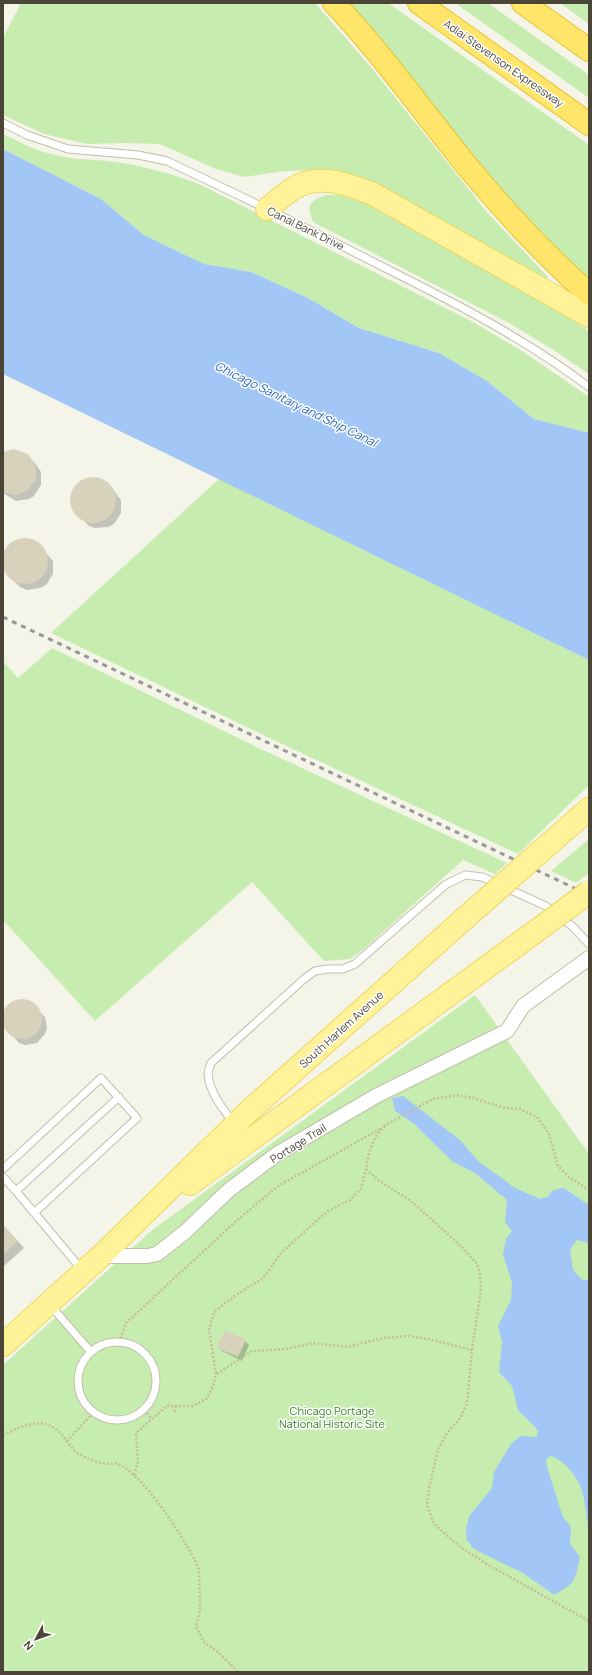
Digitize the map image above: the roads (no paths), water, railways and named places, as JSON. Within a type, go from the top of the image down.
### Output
[{"type":"highway","points":[[334,3],[358,28],[473,173],[549,257],[589,294]]},
{"type":"highway","name":"Adlai Stevenson Expressway","points":[[419,3],[589,124]]},
{"type":"highway","points":[[523,3],[589,50]]},
{"type":"main road","points":[[267,209],[299,185],[322,180],[346,183],[373,194],[589,316]]},
{"type":"main road","name":"South Harlem Avenue","points":[[3,1345],[100,1256],[235,1125],[589,809]]},
{"type":"main road","name":"South Harlem Avenue","points":[[100,1256],[207,1171],[589,892]]},
{"type":"street","name":"Portage Trail","points":[[100,1256],[148,1256],[157,1254],[185,1232],[229,1190],[277,1154],[376,1096],[507,1031],[523,1006],[589,958]]},
{"type":"lane","name":"Canal Bank Drive","points":[[3,123],[27,135],[68,149],[138,155],[168,161],[474,313],[555,362],[589,387]]},
{"type":"lane","points":[[235,1125],[220,1104],[213,1089],[208,1074],[211,1063],[304,979],[315,972],[328,969],[343,969],[355,964],[445,885],[465,875],[482,877],[546,906],[572,926],[589,944]]},
{"type":"lane","points":[[3,1169],[101,1078],[137,1118],[34,1213]]},
{"type":"lane","points":[[16,1191],[119,1097]]},
{"type":"lane","points":[[3,1177],[83,1272]]},
{"type":"lane","points":[[48,1304],[91,1352]]},
{"type":"lane","points":[[119,1342],[131,1344],[141,1350],[153,1364],[156,1373],[156,1390],[151,1402],[144,1410],[134,1417],[122,1420],[113,1420],[103,1418],[86,1405],[81,1396],[78,1385],[79,1371],[84,1360],[91,1352],[105,1344],[119,1342]]},
{"type":"water","name":"Chicago Sanitary and Ship Canal","points":[[3,149],[101,199],[144,235],[204,264],[251,272],[308,298],[359,328],[439,353],[487,381],[534,419],[589,433],[589,660],[3,374]]},
{"type":"water","points":[[403,1096],[460,1140],[478,1161],[515,1188],[540,1199],[548,1197],[553,1190],[564,1188],[589,1205],[589,1245],[586,1242],[577,1240],[570,1249],[573,1270],[581,1279],[589,1281],[589,1537],[584,1499],[579,1483],[573,1473],[564,1464],[555,1457],[550,1456],[546,1460],[547,1467],[563,1517],[571,1527],[570,1544],[580,1557],[577,1571],[571,1584],[554,1595],[523,1573],[474,1549],[467,1540],[466,1528],[470,1515],[492,1488],[494,1472],[511,1444],[520,1436],[537,1437],[538,1431],[518,1410],[512,1386],[499,1372],[502,1342],[498,1326],[511,1300],[512,1283],[503,1254],[506,1239],[512,1231],[505,1222],[507,1200],[475,1173],[453,1162],[413,1123],[395,1111],[392,1098]]},
{"type":"railway","points":[[3,617],[589,895]]},
{"type":"park label","name":"Chicago Portage National Historic Site","points":[[332,1416]]}]
